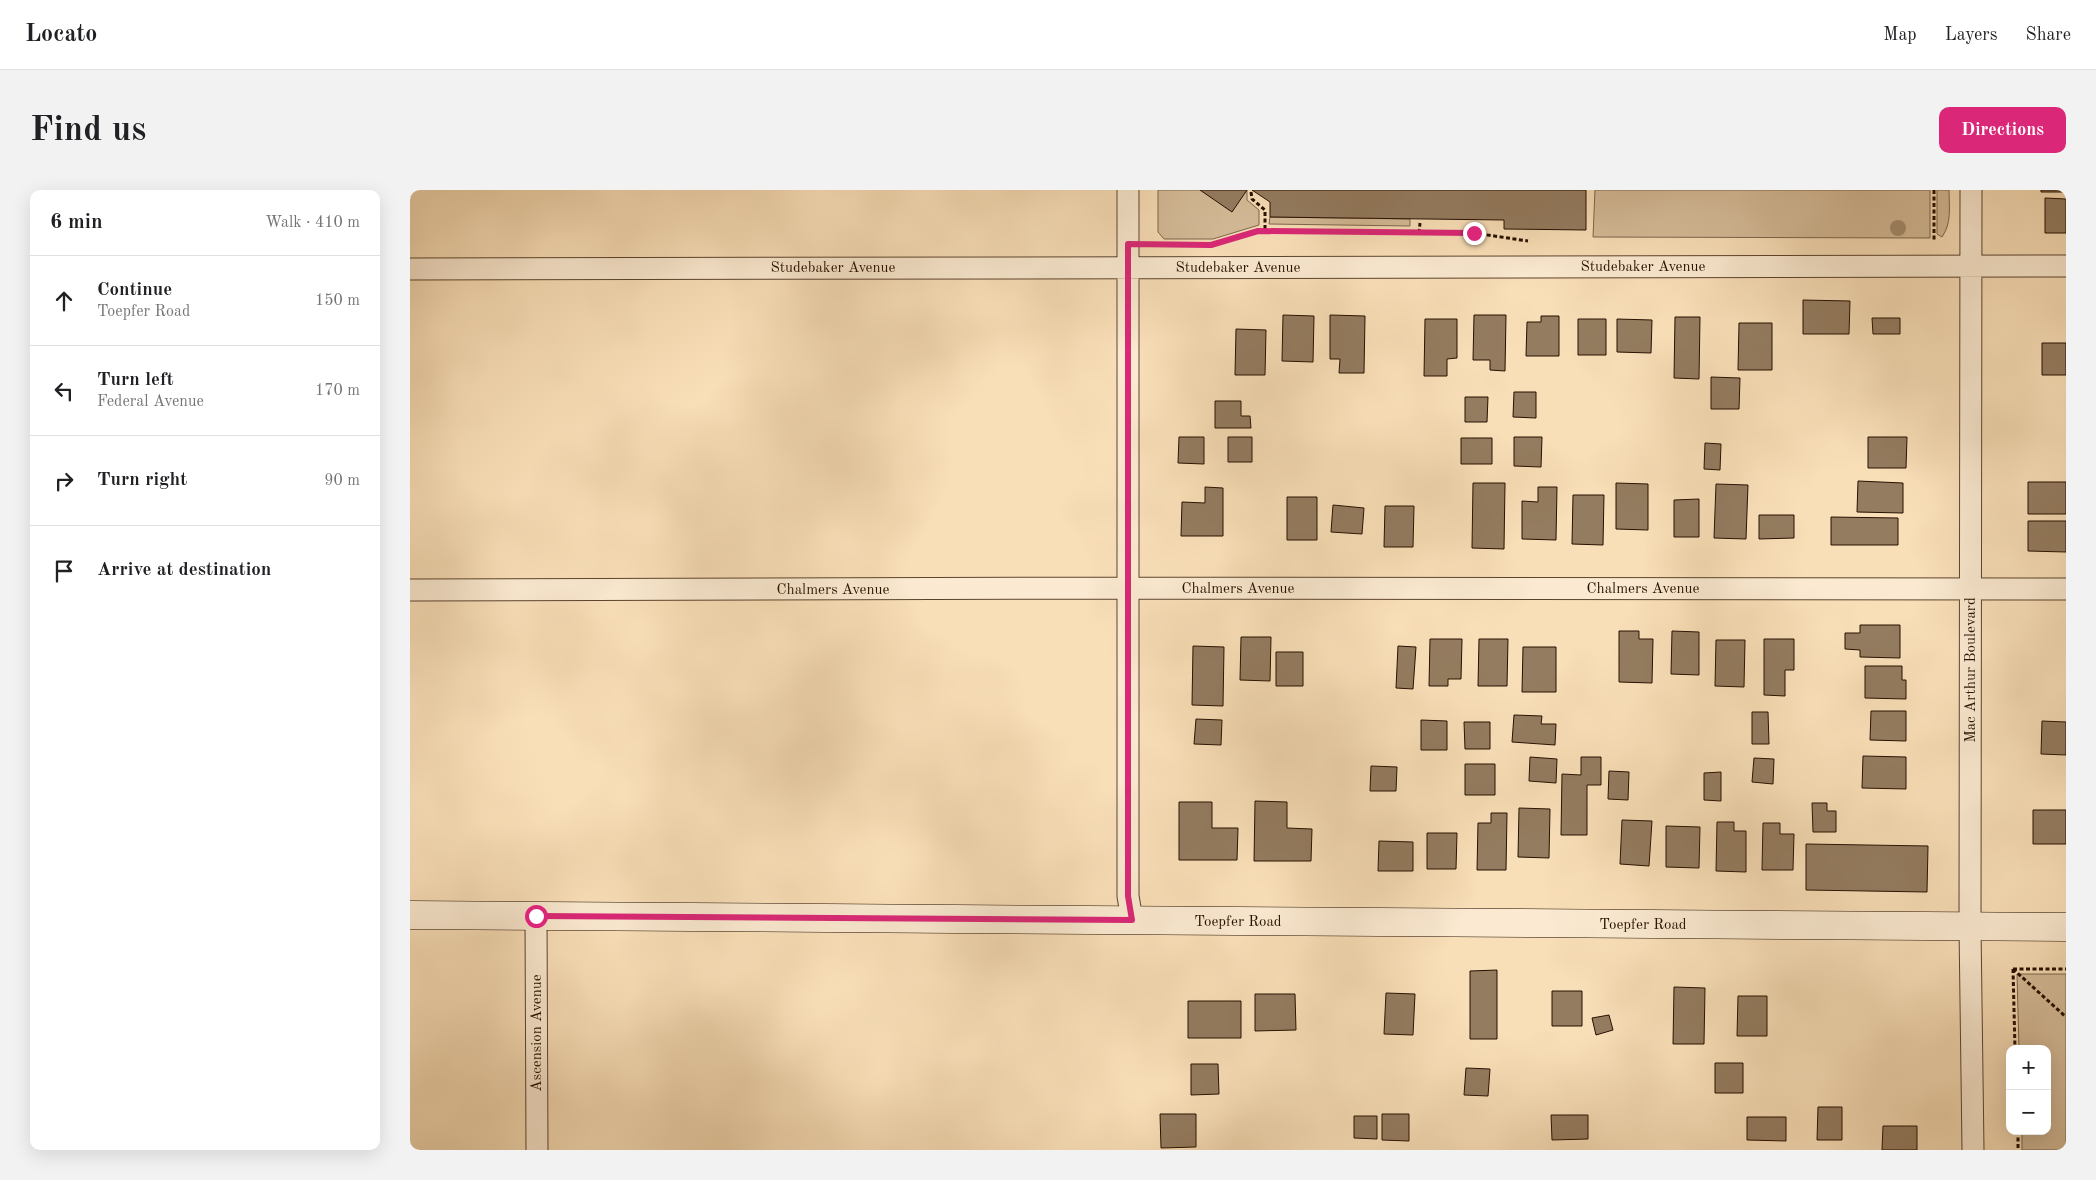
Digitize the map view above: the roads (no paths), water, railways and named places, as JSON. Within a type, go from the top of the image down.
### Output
[{"type":"street","points":[[1128,190],[1128,896],[1132,920]]},
{"type":"street","name":"Mac Arthur Boulevard","points":[[1971,190],[1970,926],[1973,1150]]},
{"type":"street","name":"Studebaker Avenue","points":[[410,269],[2066,266]]},
{"type":"street","name":"Chalmers Avenue","points":[[410,590],[1128,588],[2066,589]]},
{"type":"street","name":"Toepfer Road","points":[[410,915],[2066,927]]},
{"type":"street","name":"Ascension Avenue","points":[[536,916],[537,1150]]}]
